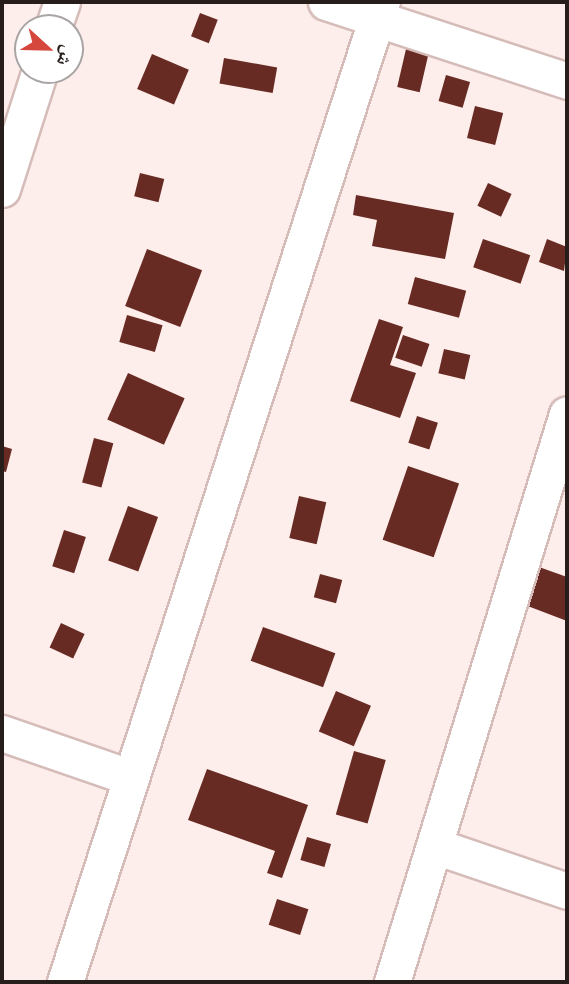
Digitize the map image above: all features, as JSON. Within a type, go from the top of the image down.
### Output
[{"type":"street","points":[[326,2],[379,9],[567,81]]},
{"type":"street","points":[[65,982],[379,9]]},
{"type":"street","points":[[2,189],[36,84]]},
{"type":"street","points":[[392,982],[438,847],[567,414]]},
{"type":"street","points":[[2,733],[129,777]]},
{"type":"street","points":[[438,847],[567,891]]},
{"type":"building","points":[[200,13],[218,20],[209,43],[191,36]]},
{"type":"building","points":[[406,49],[428,54],[420,92],[397,87]]},
{"type":"building","points":[[152,54],[189,70],[174,105],[137,89]]},
{"type":"building","points":[[224,58],[277,67],[273,93],[219,84]]},
{"type":"building","points":[[446,75],[470,82],[463,108],[439,101]]},
{"type":"building","points":[[475,106],[503,113],[495,145],[467,138]]},
{"type":"building","points":[[140,173],[164,179],[158,202],[134,196]]},
{"type":"building","points":[[488,183],[512,194],[501,217],[477,206]]},
{"type":"building","points":[[356,195],[454,213],[445,259],[372,246],[377,220],[353,215]]},
{"type":"building","points":[[483,239],[530,255],[521,284],[473,267]]},
{"type":"building","points":[[547,239],[567,247],[564,271],[539,262]]},
{"type":"building","points":[[147,249],[202,270],[180,327],[125,306]]},
{"type":"building","points":[[415,277],[466,291],[459,318],[408,304]]},
{"type":"building","points":[[127,315],[163,325],[155,352],[119,342]]},
{"type":"building","points":[[379,319],[403,327],[390,365],[416,373],[400,418],[350,401]]},
{"type":"building","points":[[403,335],[429,344],[422,367],[395,358]]},
{"type":"building","points":[[444,349],[470,355],[465,379],[438,373]]},
{"type":"building","points":[[128,373],[185,398],[164,445],[107,420]]},
{"type":"building","points":[[417,416],[438,423],[429,449],[408,443]]},
{"type":"building","points":[[94,438],[113,443],[101,488],[82,482]]},
{"type":"building","points":[[2,446],[12,449],[6,472],[2,471]]},
{"type":"building","points":[[408,466],[459,484],[434,557],[383,540]]},
{"type":"building","points":[[299,496],[326,502],[317,544],[289,538]]},
{"type":"building","points":[[128,506],[158,517],[138,571],[108,561]]},
{"type":"building","points":[[64,530],[86,537],[74,573],[52,566]]},
{"type":"building","points":[[539,567],[567,577],[567,621],[525,605]]},
{"type":"building","points":[[320,574],[342,580],[336,603],[314,597]]},
{"type":"building","points":[[61,623],[85,634],[73,658],[50,647]]},
{"type":"building","points":[[263,627],[335,653],[323,687],[251,661]]},
{"type":"building","points":[[336,691],[371,706],[354,746],[319,732]]},
{"type":"building","points":[[354,751],[386,760],[368,824],[336,814]]},
{"type":"building","points":[[207,769],[308,805],[282,878],[267,873],[275,851],[188,820]]},
{"type":"building","points":[[307,837],[331,844],[324,867],[300,860]]},
{"type":"building","points":[[277,899],[308,909],[300,935],[269,925]]}]
